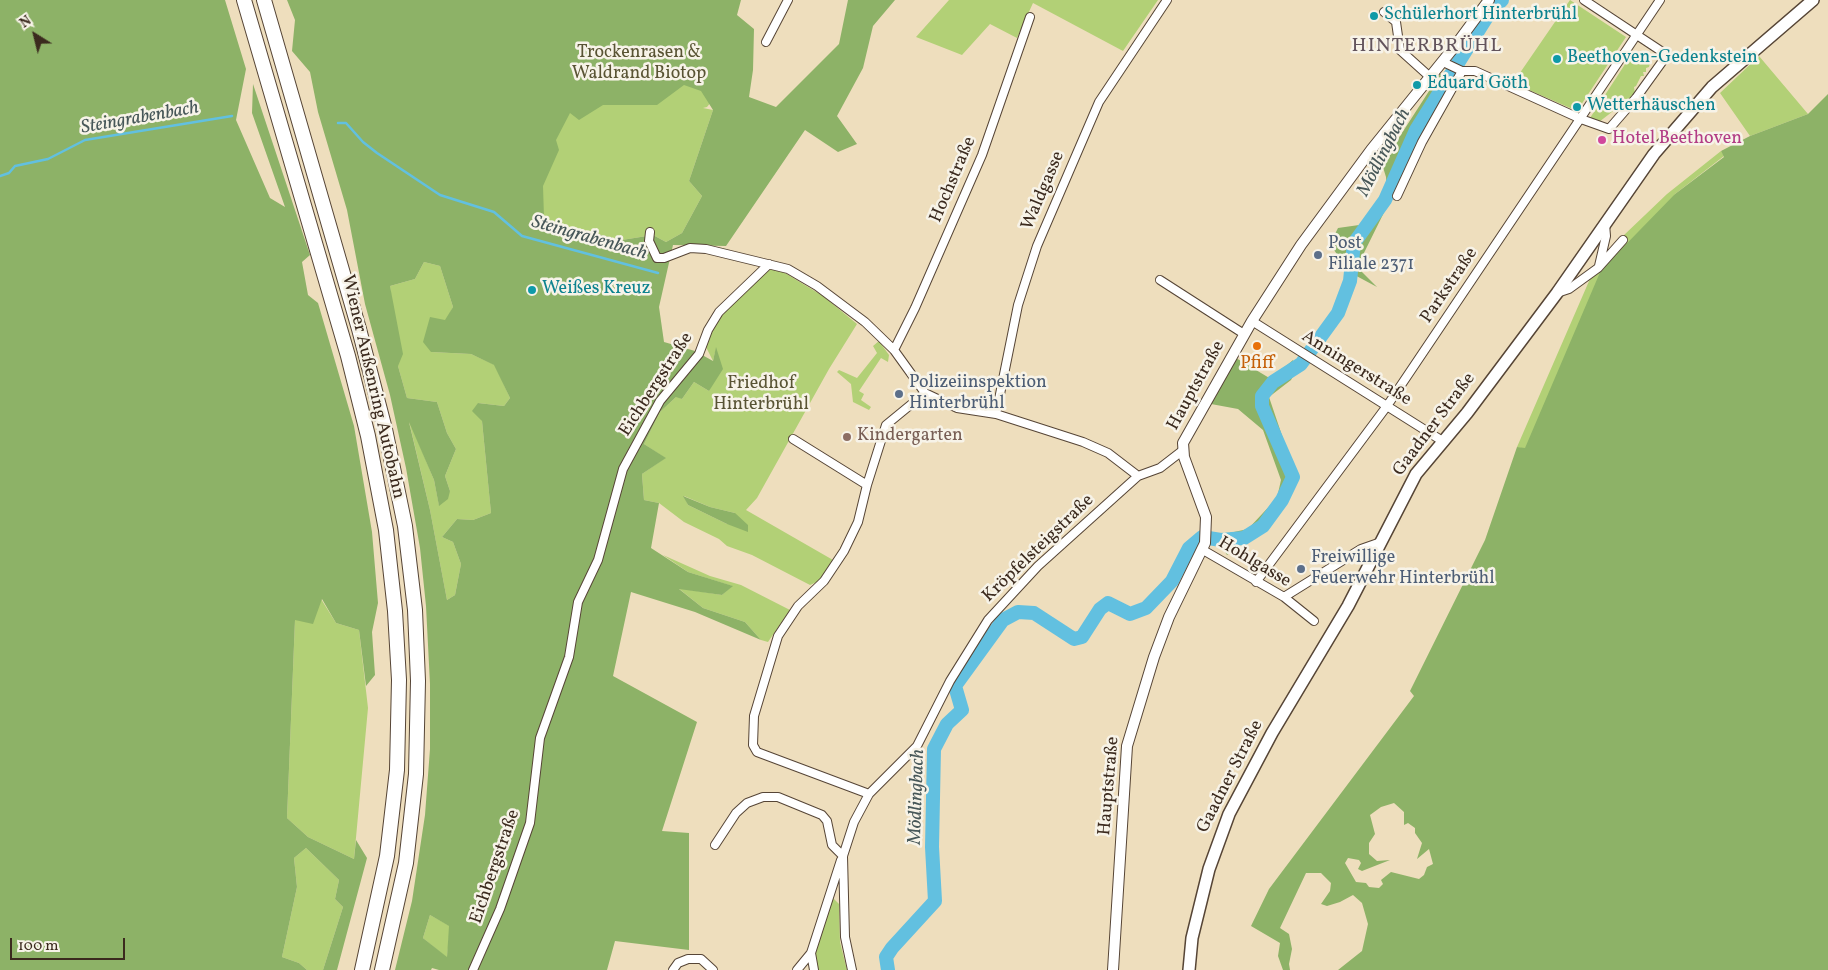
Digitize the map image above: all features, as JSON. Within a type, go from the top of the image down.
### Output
[{"type":"highway","name":"Wiener Außenring Autobahn","points":[[244,0],[348,356],[368,436],[387,539],[396,611],[399,680],[397,770],[388,856],[362,970]]},
{"type":"highway","name":"Wiener Außenring Autobahn","points":[[264,0],[357,319],[385,429],[404,526],[413,592],[418,681],[416,774],[406,862],[382,970]]},
{"type":"main road","name":"Hauptstraße","points":[[1113,970],[1127,746],[1157,649],[1169,617],[1205,542],[1206,517],[1182,451],[1188,432],[1252,321],[1316,224],[1371,150],[1430,77],[1445,63],[1489,0]]},
{"type":"main road","name":"Gaadner Straße","points":[[1189,970],[1192,938],[1209,869],[1229,814],[1272,733],[1348,606],[1416,474],[1444,442],[1557,293],[1654,154],[1712,87],[1813,0]]},
{"type":"street","points":[[766,42],[788,0]]},
{"type":"street","name":"Waldgasse","points":[[996,414],[1018,305],[1037,246],[1099,102],[1167,0]]},
{"type":"street","points":[[1445,63],[1460,70],[1475,71],[1581,119],[1609,128],[1636,98],[1666,55],[1584,0]]},
{"type":"street","name":"Parkstraße","points":[[1256,582],[1388,406],[1660,0]]},
{"type":"street","points":[[1384,12],[1396,22],[1400,50],[1430,77]]},
{"type":"street","name":"Hochstraße","points":[[894,350],[915,308],[982,155],[1030,17]]},
{"type":"street","points":[[1396,196],[1460,70]]},
{"type":"street","points":[[1598,268],[1606,236],[1605,224]]},
{"type":"street","points":[[650,232],[651,250],[657,258],[664,258],[690,248],[788,269],[817,286],[865,322],[894,350],[925,393],[942,403],[957,408],[996,414],[1083,442],[1108,453],[1138,476],[1160,468],[1182,451]]},
{"type":"street","points":[[1557,293],[1568,289],[1598,268],[1623,240]]},
{"type":"street","name":"Eichbergstraße","points":[[473,970],[500,909],[530,823],[540,738],[569,657],[578,602],[598,560],[623,468],[660,402],[699,354],[708,330],[719,312],[769,264]]},
{"type":"street","points":[[1160,280],[1244,334]]},
{"type":"street","name":"Anningerstraße","points":[[1252,321],[1314,362],[1444,442]]},
{"type":"street","points":[[869,794],[757,752],[753,745],[754,716],[778,636],[798,606],[824,581],[844,551],[858,522],[867,485],[886,425],[925,393]]},
{"type":"street","points":[[793,439],[867,485]]},
{"type":"street","name":"Kröpfelsteigstraße","points":[[852,970],[845,937],[843,856],[854,822],[869,794],[917,746],[950,681],[988,620],[1038,566],[1138,476]]},
{"type":"street","name":"Hohlgasse","points":[[1205,542],[1256,582],[1284,597],[1314,621]]},
{"type":"street","points":[[1284,597],[1361,549],[1382,542]]},
{"type":"street","points":[[715,844],[736,813],[747,803],[763,797],[778,797],[822,815],[827,821],[832,845],[843,856],[811,953],[797,970]]},
{"type":"street","points":[[811,953],[814,970]]},
{"type":"street","points":[[673,970],[678,963],[688,959],[701,959],[713,970]]},
{"type":"green space","points":[[0,0],[225,0],[246,69],[236,120],[270,198],[285,207],[252,113],[253,84],[310,255],[302,262],[308,295],[318,303],[354,426],[372,532],[378,603],[372,632],[375,675],[366,686],[359,630],[336,623],[322,599],[313,624],[295,620],[287,818],[308,837],[354,859],[356,840],[367,858],[337,970],[323,970],[343,907],[335,899],[339,880],[306,848],[294,858],[297,887],[282,957],[299,963],[307,970],[0,970]]},
{"type":"green space","name":"Trockenrasen & Waldrand Biotop","points":[[287,0],[741,0],[737,15],[754,29],[753,70],[749,97],[776,107],[839,44],[848,0],[895,0],[873,26],[863,68],[837,116],[857,144],[838,152],[805,130],[726,246],[673,245],[659,307],[664,342],[695,351],[713,361],[716,347],[723,369],[709,391],[694,382],[682,399],[676,397],[660,412],[644,444],[666,458],[642,474],[644,500],[659,503],[651,548],[688,572],[733,586],[722,595],[679,589],[703,608],[745,622],[761,640],[695,612],[631,592],[613,676],[697,722],[662,831],[689,833],[689,950],[615,941],[607,970],[439,970],[432,968],[431,970],[395,970],[412,901],[425,815],[430,749],[430,684],[426,606],[420,548],[406,468],[390,395],[365,304],[347,210],[318,112],[310,72],[292,51],[295,20]],"holes":[[[684,85],[701,91],[713,110],[689,181],[702,196],[682,233],[666,242],[653,235],[622,240],[573,228],[557,227],[544,217],[543,186],[559,150],[556,140],[570,113],[579,120],[603,105],[657,105]],[[424,262],[440,266],[453,307],[445,320],[430,317],[423,342],[431,352],[471,354],[494,365],[510,398],[504,406],[478,403],[472,411],[482,421],[491,513],[473,520],[457,519],[442,537],[453,542],[461,564],[455,595],[447,600],[430,510],[409,422],[434,480],[439,506],[448,499],[450,491],[445,476],[456,449],[447,433],[437,402],[407,398],[398,366],[403,354],[390,286],[415,279]],[[430,915],[449,926],[447,957],[423,938]]]},
{"type":"green space","points":[[949,0],[1158,0],[1123,51],[1033,3],[1017,38],[990,24],[962,55],[916,37]]},
{"type":"green space","points":[[1570,0],[1626,37],[1577,111],[1513,83]]},
{"type":"green space","name":"Trockenrasen & Waldrand Biotop","points":[[580,15],[723,87],[707,107],[703,108],[713,110],[689,181],[702,196],[682,233],[666,242],[653,235],[622,240],[573,228],[557,227],[509,211]]},
{"type":"green space","points":[[1633,52],[1650,63],[1649,67],[1646,68],[1646,72],[1643,72],[1644,76],[1641,76],[1634,87],[1635,94],[1599,122],[1590,118]]},
{"type":"green space","points":[[1759,56],[1808,114],[1750,136],[1720,93]]},
{"type":"green space","points":[[1453,73],[1357,267],[1377,287],[1349,272],[1330,244],[1338,228],[1366,224],[1387,194],[1386,177],[1382,164],[1440,74]]},
{"type":"green space","points":[[1828,94],[1828,970],[1338,970],[1362,951],[1368,924],[1362,903],[1353,895],[1327,906],[1321,904],[1330,891],[1331,883],[1321,873],[1306,873],[1280,928],[1289,934],[1292,949],[1289,964],[1290,970],[1283,970],[1278,956],[1280,943],[1251,926],[1269,889],[1414,696],[1410,691],[1485,540],[1517,447],[1525,448],[1601,270],[1675,194],[1724,157],[1721,151],[1750,136],[1808,114]],"holes":[[[1394,803],[1404,812],[1404,825],[1408,823],[1415,828],[1415,833],[1422,843],[1417,859],[1429,849],[1433,864],[1427,867],[1424,875],[1419,879],[1391,872],[1381,880],[1383,884],[1379,888],[1369,887],[1366,883],[1356,882],[1345,863],[1348,858],[1359,860],[1361,863],[1358,869],[1362,871],[1390,860],[1377,861],[1369,854],[1369,843],[1375,834],[1370,815],[1381,807]]]},
{"type":"green space","points":[[1721,151],[1724,156],[1675,194],[1525,449],[1517,447],[1596,265],[1667,194]]},
{"type":"green space","points":[[424,262],[440,266],[453,307],[431,352],[471,354],[495,365],[510,398],[504,406],[478,403],[482,421],[491,513],[473,520],[457,519],[442,537],[453,542],[461,564],[455,595],[447,600],[430,510],[408,417],[434,480],[439,505],[450,491],[445,476],[456,449],[447,433],[437,402],[407,398],[398,366],[390,286],[415,279]]},
{"type":"green space","name":"Friedhof Hinterbrühl","points":[[773,269],[780,270],[823,296],[857,324],[829,369],[757,498],[746,510],[833,560],[819,581],[810,585],[752,555],[727,546],[719,539],[684,522],[659,503],[644,500],[642,474],[665,458],[644,444],[660,412],[677,396],[682,399],[694,382],[709,391],[716,348],[713,361],[704,343],[719,312],[767,271]],"holes":[[[684,496],[710,507],[735,513],[727,524],[688,505]]]},
{"type":"green space","points":[[879,341],[889,355],[888,362],[881,358],[859,391],[864,394],[861,400],[871,407],[869,410],[853,402],[851,384],[837,372],[839,370],[857,378],[877,353],[873,346]]},
{"type":"green space","points":[[1236,358],[1271,379],[1293,360],[1296,371],[1291,380],[1269,397],[1296,477],[1255,533],[1227,555],[1215,536],[1248,529],[1277,498],[1281,480],[1263,430],[1238,409],[1211,404]]},
{"type":"green space","points":[[683,496],[710,507],[735,513],[748,525],[748,532],[688,505]]},
{"type":"green space","points":[[663,555],[710,576],[741,585],[790,610],[768,642],[761,640],[745,622],[703,608],[678,588],[722,595],[732,586],[688,572]]},
{"type":"green space","points":[[321,599],[336,623],[359,630],[368,708],[354,859],[308,837],[287,818],[295,620]]},
{"type":"green space","points":[[306,848],[339,880],[335,899],[343,907],[323,970],[307,970],[299,963],[282,957],[297,887],[294,858]]},
{"type":"green space","points":[[831,896],[839,904],[840,942],[847,970],[817,970],[814,957]]},
{"type":"green space","points":[[430,915],[450,926],[447,958],[423,938]]},
{"type":"waterway","name":"Mödlingbach","points":[[888,970],[886,957],[892,948],[935,901],[932,847],[934,749],[947,724],[962,710],[955,686],[1003,620],[1018,612],[1034,613],[1074,639],[1082,637],[1100,609],[1108,603],[1130,614],[1146,608],[1172,581],[1189,548],[1202,537],[1221,540],[1244,538],[1263,526],[1282,500],[1293,477],[1262,406],[1262,396],[1273,382],[1301,364],[1338,313],[1350,281],[1354,243],[1385,200],[1416,130],[1490,12],[1502,0]]},
{"type":"waterway","name":"Steingrabenbach","points":[[0,176],[9,173],[15,166],[48,159],[85,140],[232,116]]},
{"type":"waterway","name":"Steingrabenbach","points":[[338,123],[346,123],[363,142],[377,153],[440,195],[494,212],[522,236],[658,273]]},
{"type":"place","name":"Schülerhort Hinterbrühl","points":[[1374,16]]},
{"type":"place","name":"Beethoven-Gedenkstein","points":[[1557,59]]},
{"type":"place","name":"Eduard Göth","points":[[1417,85]]},
{"type":"place","name":"Wetterhäuschen","points":[[1577,107]]},
{"type":"place","name":"Hotel Beethoven","points":[[1602,140]]},
{"type":"place","name":"Post Filiale 2371","points":[[1318,255]]},
{"type":"place","name":"Weißes Kreuz","points":[[532,290]]},
{"type":"place","name":"Pfiff","points":[[1257,346]]},
{"type":"place","name":"Polizeiinspektion Hinterbrühl","points":[[899,394]]},
{"type":"place","name":"Kindergarten","points":[[847,437]]},
{"type":"place","name":"Freiwillige Feuerwehr Hinterbrühl","points":[[1301,569]]},
{"type":"district","name":"HINTERBRÜHL","points":[[1427,47]]}]
